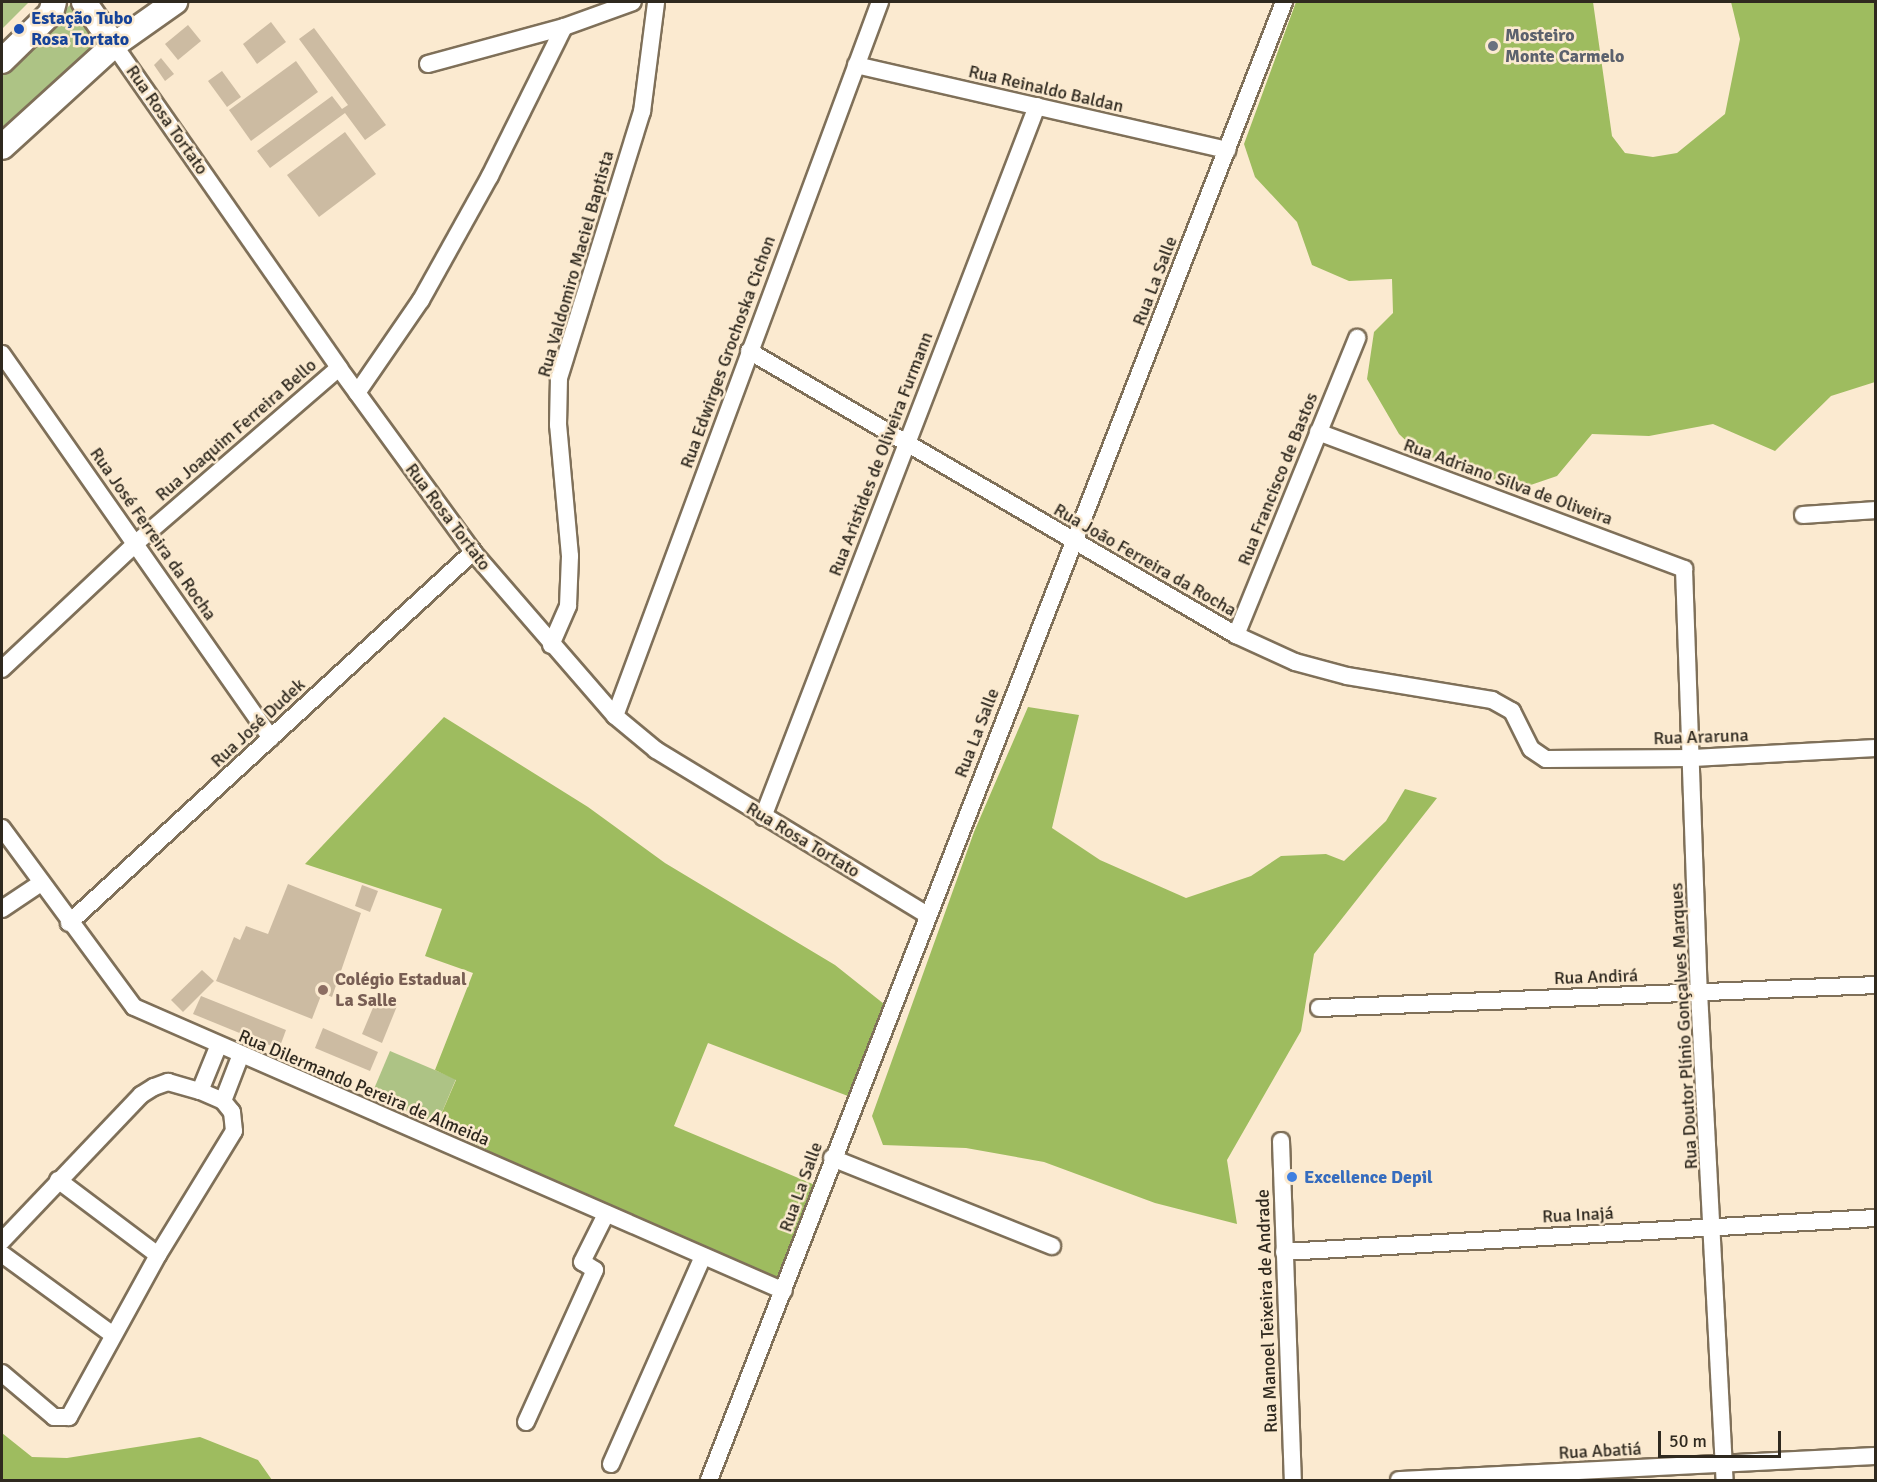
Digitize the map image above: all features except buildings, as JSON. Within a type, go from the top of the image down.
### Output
[{"type":"main road","points":[[2,61],[51,13],[54,2]]},
{"type":"main road","name":"Rua Rosa Tortato","points":[[84,2],[114,45]]},
{"type":"main road","points":[[2,147],[114,45],[175,2]]},
{"type":"street","points":[[428,64],[564,27],[633,2]]},
{"type":"street","name":"Rua Valdomiro Maciel Baptista","points":[[551,645],[568,606],[570,556],[558,425],[559,378],[642,112],[656,2]]},
{"type":"street","name":"Rua Edwirges Grochoska Cichon","points":[[615,716],[880,2]]},
{"type":"street","name":"Rua La Salle","points":[[709,1480],[784,1291],[832,1158],[1284,2]]},
{"type":"street","points":[[357,393],[421,300],[490,177],[564,27]]},
{"type":"street","name":"Rua Rosa Tortato","points":[[114,45],[339,368],[473,552],[551,645],[615,716],[656,750],[927,915]]},
{"type":"street","name":"Rua Reinaldo Baldan","points":[[856,65],[1227,150]]},
{"type":"street","name":"Rua Aristides de Oliveira Furmann","points":[[763,817],[1037,106]]},
{"type":"street","name":"Rua Francisco de Bastos","points":[[1236,635],[1357,338]]},
{"type":"street","name":"Rua João Ferreira da Rocha","points":[[749,351],[1236,635],[1295,662],[1347,676],[1492,700],[1512,711],[1532,749]]},
{"type":"street","name":"Rua José Ferreira da Rocha","points":[[2,354],[271,738]]},
{"type":"street","name":"Rua Joaquim Ferreira Bello","points":[[2,669],[136,543],[339,368]]},
{"type":"street","name":"Rua Adriano Silva de Oliveira","points":[[1318,432],[1684,569]]},
{"type":"street","points":[[1803,514],[1875,510]]},
{"type":"street","name":"Rua José Dudek","points":[[69,922],[473,552]]},
{"type":"street","name":"Rua Doutor Plínio Gonçalves Marques","points":[[1684,569],[1693,758],[1699,992],[1714,1226],[1724,1472]]},
{"type":"street","name":"Rua Araruna","points":[[1532,749],[1546,759],[1693,758],[1875,748]]},
{"type":"street","name":"Rua Dilermando Pereira de Almeida","points":[[2,828],[69,922],[134,1007],[218,1047],[784,1291]]},
{"type":"street","points":[[2,909],[41,883]]},
{"type":"street","name":"Rua Andirá","points":[[1319,1008],[1875,985]]},
{"type":"street","points":[[200,1091],[218,1047]]},
{"type":"street","points":[[223,1101],[240,1056]]},
{"type":"street","points":[[2,1241],[58,1180],[148,1091],[168,1082],[200,1091],[223,1101],[232,1112],[234,1131],[158,1256],[69,1417],[54,1418],[2,1373]]},
{"type":"street","name":"Rua Manoel Teixeira de Andrade","points":[[1281,1141],[1293,1480]]},
{"type":"street","points":[[832,1158],[1052,1246]]},
{"type":"street","points":[[58,1180],[158,1256]]},
{"type":"street","points":[[526,1422],[595,1270],[582,1262],[606,1214]]},
{"type":"street","name":"Rua Inajá","points":[[1284,1252],[1875,1218]]},
{"type":"street","points":[[2,1254],[113,1335]]},
{"type":"street","points":[[611,1464],[703,1256]]},
{"type":"street","name":"Rua Abatiá","points":[[1399,1480],[1724,1472],[1875,1456]]},
{"type":"green space","points":[[2,2],[29,2],[2,29]]},
{"type":"green space","points":[[1296,2],[1593,2],[1612,136],[1625,153],[1653,157],[1677,153],[1725,114],[1740,39],[1731,2],[1875,2],[1875,382],[1831,396],[1775,451],[1713,424],[1649,436],[1592,434],[1557,476],[1522,488],[1457,469],[1418,452],[1399,434],[1367,379],[1374,332],[1393,313],[1392,279],[1349,281],[1312,265],[1297,222],[1255,177],[1244,144]]},
{"type":"green space","points":[[71,4],[99,43],[2,131],[2,71]]},
{"type":"green space","points":[[1028,707],[1079,715],[1052,828],[1100,860],[1186,898],[1251,876],[1281,856],[1326,854],[1344,861],[1386,821],[1405,789],[1437,798],[1314,954],[1301,1031],[1227,1160],[1237,1224],[1155,1203],[1044,1162],[966,1148],[883,1145],[872,1116],[974,832]]},
{"type":"green space","points":[[444,717],[588,807],[665,863],[835,965],[884,1004],[848,1096],[708,1043],[674,1126],[815,1185],[777,1279],[539,1177],[437,1124],[456,1080],[435,1070],[473,973],[425,956],[442,909],[305,864]]},
{"type":"green space","points":[[390,1051],[456,1079],[437,1124],[371,1096]]},
{"type":"green space","points":[[2,1433],[32,1457],[67,1458],[200,1437],[258,1460],[272,1480],[2,1480]]},
{"type":"place","name":"Estação Tubo Rosa Tortato","points":[[19,29]]},
{"type":"place","name":"Mosteiro Monte Carmelo","points":[[1493,46]]},
{"type":"place","name":"Colégio Estadual La Salle","points":[[323,990]]},
{"type":"place","name":"Excellence Depil","points":[[1292,1177]]}]
